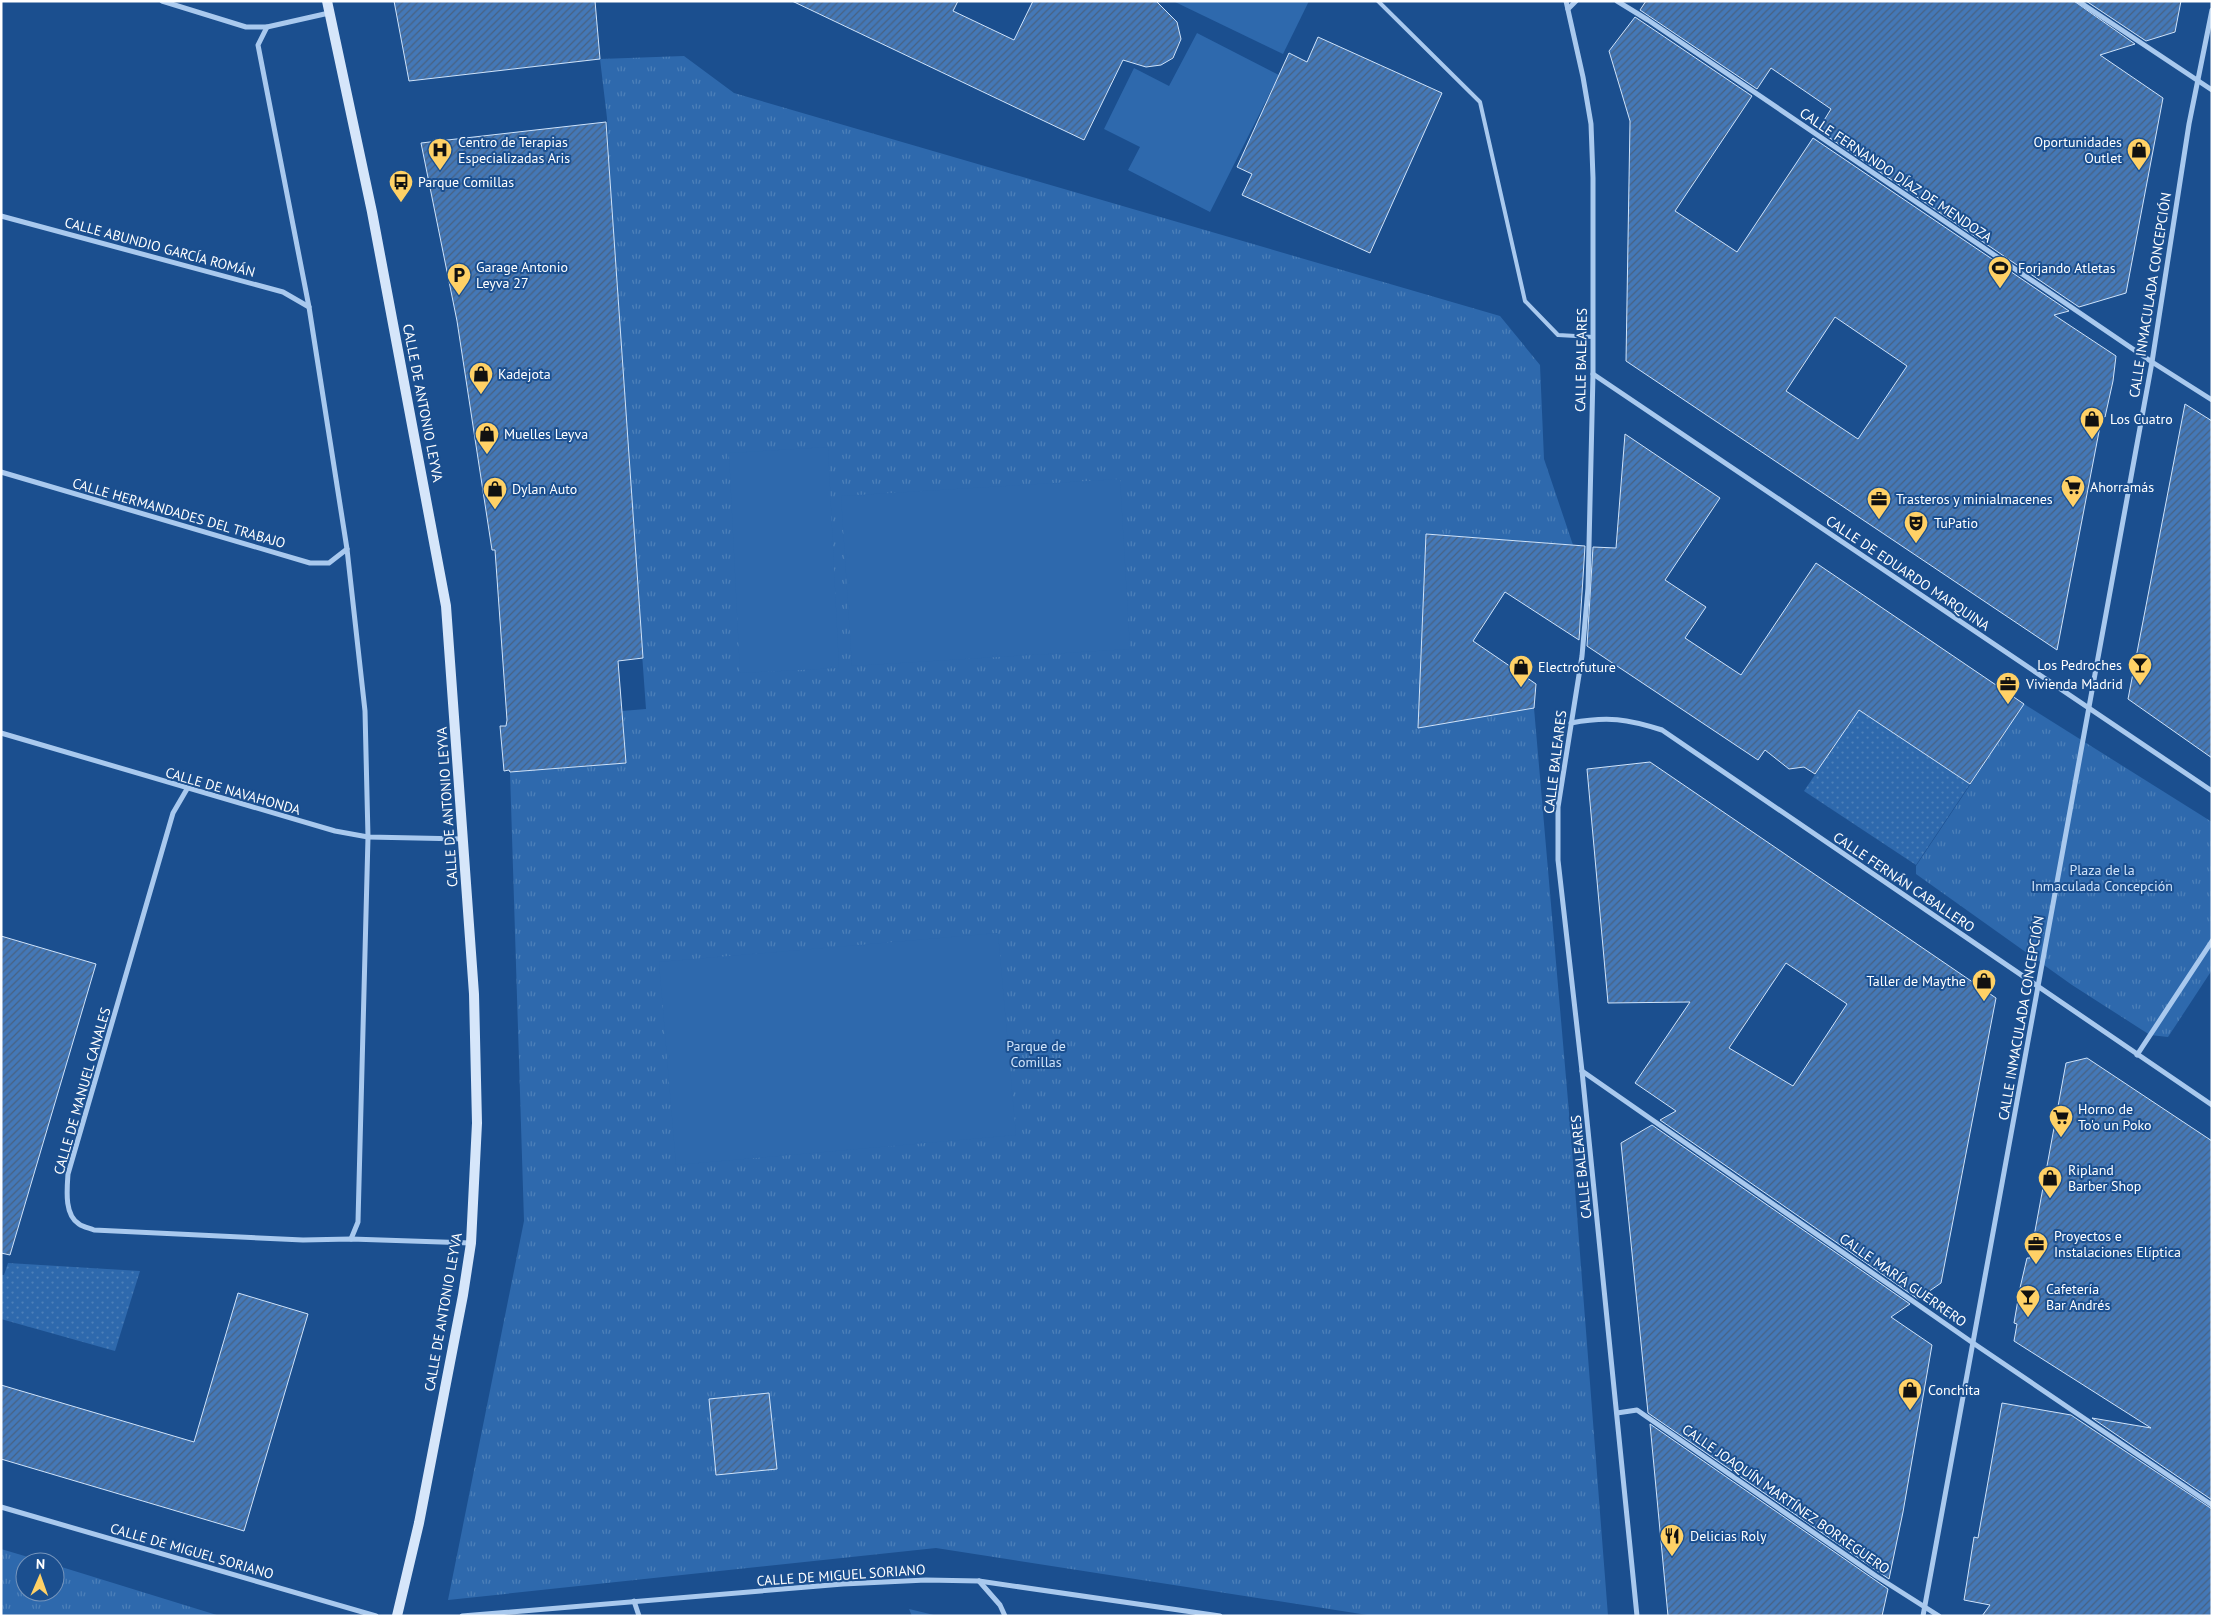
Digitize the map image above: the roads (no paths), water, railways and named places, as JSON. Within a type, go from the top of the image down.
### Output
[{"type":"main road","name":"CALLE DE ANTONIO LEYVA","points":[[327,1],[372,212],[446,606],[474,994],[477,1122],[471,1243],[463,1296],[426,1485],[397,1616]]},
{"type":"street","points":[[162,1],[246,27],[267,27],[330,12]]},
{"type":"street","name":"CALLE BALEARES","points":[[1566,1],[1583,77],[1591,124],[1594,188],[1593,374],[1588,588],[1582,656],[1558,807],[1558,860],[1582,1071],[1636,1616]]},
{"type":"street","points":[[1568,9],[1576,1]]},
{"type":"street","name":"CALLE FERNANDO DÍAZ DE MENDOZA","points":[[1617,1],[1648,20],[2152,362],[2212,400]]},
{"type":"street","points":[[2078,1],[2159,54],[2197,82],[2212,90]]},
{"type":"street","name":"CALLE INMACULADA CONCEPCIÓN","points":[[1923,1616],[2152,362],[2197,82],[2212,10]]},
{"type":"street","points":[[267,27],[258,45],[309,308],[347,549],[365,711],[368,836],[358,1222],[351,1238]]},
{"type":"street","name":"CALLE ABUNDIO GARCÍA ROMÁN","points":[[1,216],[283,292],[309,308]]},
{"type":"street","name":"CALLE DE EDUARDO MARQUINA","points":[[1593,374],[2211,790]]},
{"type":"street","name":"CALLE HERMANDADES DEL TRABAJO","points":[[1,472],[310,563],[329,563],[347,549]]},
{"type":"street","name":"CALLE FERNÁN CABALLERO","points":[[1571,724],[1590,719],[1628,719],[1662,730],[2212,1105]]},
{"type":"street","name":"CALLE DE NAVAHONDA","points":[[1,733],[335,831],[368,836],[464,838]]},
{"type":"street","name":"CALLE DE MANUEL CANALES","points":[[187,789],[173,813],[68,1174],[66,1192],[70,1211],[77,1224],[94,1230],[303,1240],[351,1238],[471,1243]]},
{"type":"street","points":[[2137,1055],[2212,941]]},
{"type":"street","name":"CALLE MARÍA GUERRERO","points":[[1582,1071],[1973,1343],[2212,1505]]},
{"type":"street","name":"CALLE JOAQUÍN MARTÍNEZ BORREGUERO","points":[[1617,1413],[1637,1410],[1876,1576],[1940,1616]]},
{"type":"street","name":"CALLE DE MIGUEL SORIANO","points":[[1,1508],[376,1616]]},
{"type":"street","name":"CALLE DE MIGUEL SORIANO","points":[[462,1616],[843,1584],[926,1580],[979,1581],[1220,1616]]},
{"type":"street","points":[[979,1581],[1000,1605],[1005,1616]]},
{"type":"street","points":[[634,1601],[639,1616]]},
{"type":"lane","points":[[1378,1],[1480,102],[1525,301],[1558,335],[1592,337]]},
{"type":"place","name":"Centro de Terapias Especializadas Aris","points":[[440,171]]},
{"type":"place","name":"Oportunidades Outlet","points":[[2139,171]]},
{"type":"place","name":"Parque Comillas","points":[[401,203]]},
{"type":"place","name":"Forjando Atletas","points":[[2000,289]]},
{"type":"place","name":"Garage Antonio Leyva 27","points":[[459,296]]},
{"type":"place","name":"Kadejota","points":[[481,395]]},
{"type":"place","name":"Los Cuatro","points":[[2092,440]]},
{"type":"place","name":"Muelles Leyva","points":[[487,455]]},
{"type":"place","name":"Ahorramás","points":[[2073,508]]},
{"type":"place","name":"Dylan Auto","points":[[495,510]]},
{"type":"place","name":"Trasteros y minialmacenes","points":[[1879,520]]},
{"type":"place","name":"TuPatio","points":[[1916,544]]},
{"type":"place","name":"Los Pedroches","points":[[2140,686]]},
{"type":"place","name":"Electrofuture","points":[[1521,688]]},
{"type":"place","name":"Vivienda Madrid","points":[[2008,705]]},
{"type":"place","name":"Taller de Maythe","points":[[1984,1002]]},
{"type":"place","name":"Horno de To'o un Poko","points":[[2061,1138]]},
{"type":"place","name":"Ripland Barber Shop","points":[[2050,1199]]},
{"type":"place","name":"Proyectos e Instalaciones Elíptica","points":[[2036,1265]]},
{"type":"place","name":"Cafetería Bar Andrés","points":[[2028,1318]]},
{"type":"place","name":"Conchita","points":[[1910,1411]]},
{"type":"place","name":"Delicias Roly","points":[[1672,1557]]},
{"type":"park label","name":"Plaza de la Inmaculada Concepción","points":[[2102,878]]},
{"type":"park label","name":"Parque de Comillas","points":[[1036,1054]]}]
